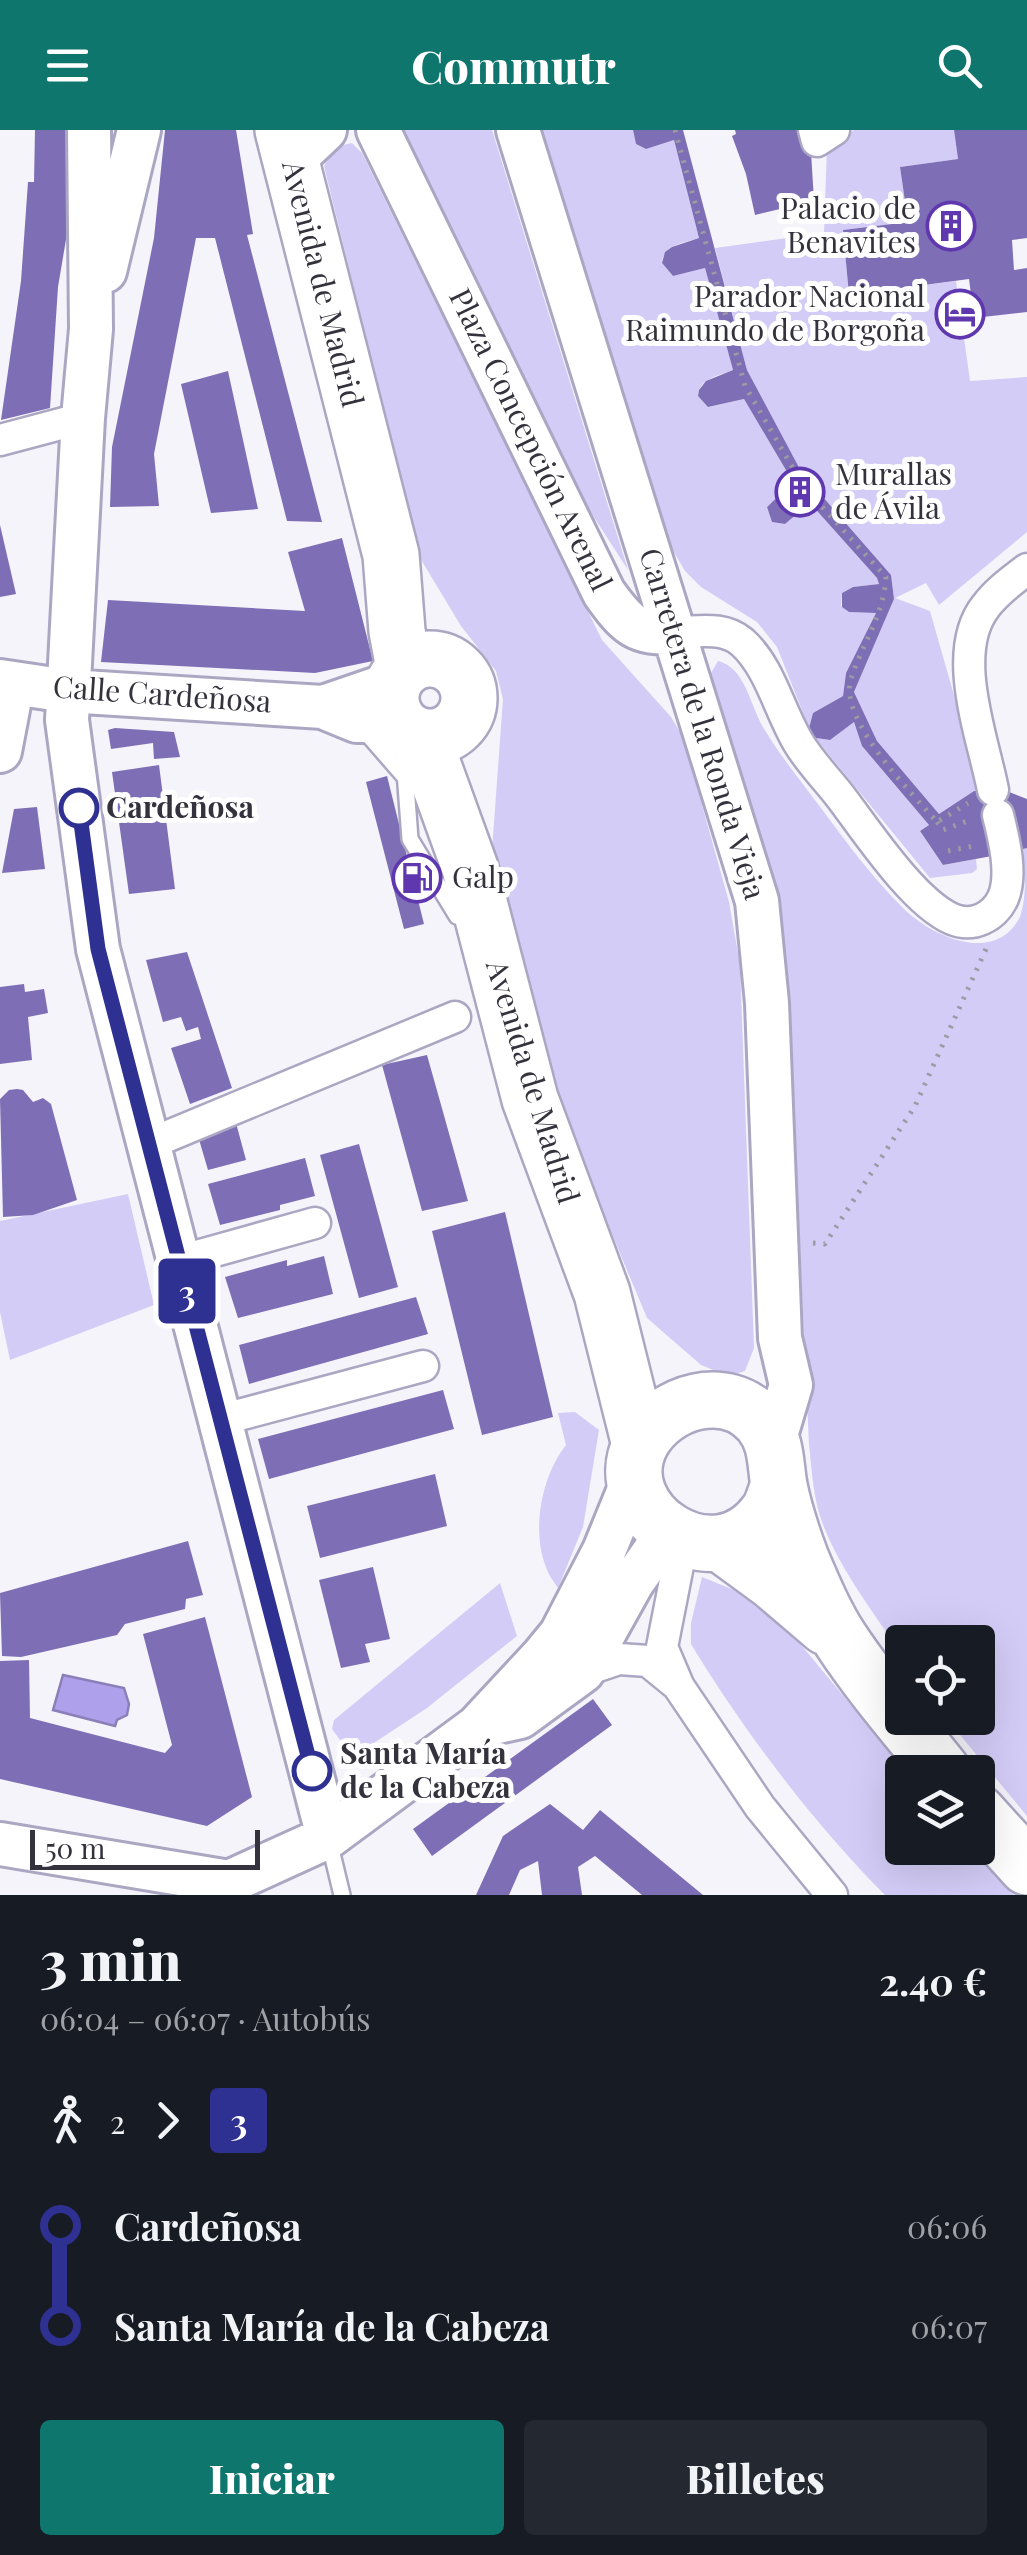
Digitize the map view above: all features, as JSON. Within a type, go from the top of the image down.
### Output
[{"type":"highway","name":"Avenida de Madrid","points":[[300,141],[391,555],[401,711],[475,889],[530,1099],[602,1293],[637,1460]]},
{"type":"highway","name":"Avenida de Madrid","points":[[602,1293],[636,1344],[746,1432]]},
{"type":"highway","points":[[746,1432],[662,1415],[637,1460],[645,1508],[690,1538],[772,1581],[840,1638]]},
{"type":"highway","points":[[690,1538],[747,1533],[768,1512],[746,1432]]},
{"type":"highway","points":[[746,1432],[840,1638],[930,1755]]},
{"type":"highway","points":[[995,1832],[1027,1867]]},
{"type":"street","points":[[89,130],[91,329],[67,720],[98,949],[328,1837]]},
{"type":"street","points":[[91,329],[139,130]]},
{"type":"street","name":"Plaza Concepción Arenal","points":[[378,130],[604,593],[622,619],[648,634],[725,631],[744,644],[764,671],[798,743],[902,876],[933,907],[952,919],[977,921],[990,916],[1006,890],[1006,858],[989,801],[968,652],[984,607],[1027,569]]},
{"type":"street","name":"Carretera de la Ronda Vieja","points":[[518,130],[758,902],[767,1003],[780,1338],[790,1385],[746,1432]]},
{"type":"street","points":[[0,440],[83,418]]},
{"type":"street","points":[[0,751],[6,682]]},
{"type":"street","name":"Calle Cardeñosa","points":[[6,682],[67,691],[401,711]]},
{"type":"street","points":[[149,1144],[455,1016]]},
{"type":"street","points":[[179,1261],[315,1223]]},
{"type":"street","points":[[220,1420],[424,1366]]},
{"type":"street","points":[[0,1844],[229,1882],[328,1837],[478,1727],[561,1634],[604,1551],[637,1460]]},
{"type":"street","points":[[582,1670],[632,1583],[690,1538]]},
{"type":"street","points":[[690,1538],[662,1647],[679,1687],[760,1807],[832,1895]]},
{"type":"street","points":[[478,1727],[520,1717],[582,1670],[619,1659],[648,1661],[679,1687]]},
{"type":"lane","points":[[328,1837],[342,1895]]},
{"type":"path","points":[[675,130],[744,386],[804,487],[886,577],[885,600],[849,684],[854,709],[872,748],[943,830]]},
{"type":"path","points":[[937,822],[989,801]]},
{"type":"path","points":[[948,851],[982,845]]},
{"type":"path","points":[[800,1243],[826,1244],[915,1106],[990,941]]},
{"type":"shaded area","points":[[403,130],[492,130],[628,570],[590,511]]},
{"type":"shaded area","points":[[537,130],[633,130],[636,144],[646,149],[674,140],[699,238],[670,248],[662,263],[673,276],[705,268],[733,370],[706,381],[698,396],[709,407],[744,399],[793,482],[767,507],[772,522],[785,524],[810,503],[877,578],[879,584],[853,587],[842,593],[841,606],[849,612],[876,613],[846,673],[843,696],[813,713],[809,728],[777,647],[757,622],[701,587],[685,571],[671,547]]},
{"type":"shaded area","points":[[854,130],[954,130],[958,159],[900,167],[908,222],[843,230],[849,295],[956,281],[970,381],[1027,377],[1027,532],[939,605],[926,583],[895,598],[930,611],[981,790],[939,814],[877,741],[854,692],[894,599],[891,575],[802,473],[747,370],[715,248],[824,233],[827,147]]},
{"type":"shaded area","points":[[352,143],[362,153],[602,640],[671,717],[683,737],[729,902],[740,965],[754,1348],[745,1371],[728,1376],[701,1365],[647,1318],[571,1136],[492,850],[503,699],[496,671],[461,626],[420,558],[324,166],[335,147]]},
{"type":"shaded area","points":[[718,661],[735,671],[770,738],[860,859],[903,908],[930,928],[979,943],[1009,932],[1022,909],[1023,849],[1027,848],[1027,1816],[995,1777],[995,1755],[977,1755],[960,1735],[995,1735],[995,1625],[885,1625],[885,1630],[848,1574],[819,1513],[809,1445],[788,992],[780,910],[711,673]]},
{"type":"shaded area","points":[[854,722],[862,746],[929,825],[920,831],[943,865],[976,859],[977,869],[930,878],[812,734],[829,740]]},
{"type":"shaded area","points":[[128,1194],[154,1305],[10,1360],[0,1312],[0,1221]]},
{"type":"shaded area","points":[[575,1412],[599,1430],[583,1527],[558,1588],[542,1552],[539,1520],[545,1487],[566,1445],[558,1413]]},
{"type":"shaded area","points":[[702,1577],[734,1590],[788,1629],[892,1755],[885,1755],[885,1865],[985,1865],[1014,1895],[885,1895],[832,1838],[733,1710],[691,1644],[691,1623]]},
{"type":"shaded area","points":[[500,1583],[517,1636],[427,1708],[357,1754],[345,1747],[332,1729],[334,1720]]},
{"type":"shaded area","points":[[63,1675],[124,1688],[129,1704],[127,1715],[117,1720],[115,1726],[53,1710]]},
{"type":"building","points":[[35,130],[77,130],[75,186],[58,287],[50,408],[1,420],[21,281],[28,182],[34,182]]},
{"type":"building","points":[[165,130],[236,130],[253,234],[247,235],[322,522],[287,521],[215,238],[196,238],[154,454],[159,506],[110,507],[112,447],[154,238]]},
{"type":"building","name":"Murallas de Ávila","points":[[633,130],[683,130],[747,370],[802,473],[891,575],[894,599],[854,692],[877,741],[939,814],[974,791],[1004,790],[1027,799],[1027,848],[1023,849],[1011,814],[992,856],[943,865],[920,831],[929,825],[862,746],[854,722],[830,740],[812,734],[809,728],[813,713],[843,696],[846,673],[876,613],[849,612],[842,607],[842,593],[853,587],[879,584],[810,503],[785,524],[772,522],[767,507],[793,482],[744,399],[708,407],[698,396],[706,381],[733,370],[705,268],[673,276],[662,263],[665,252],[672,247],[699,238],[674,140],[646,149],[636,144]]},
{"type":"building","points":[[735,130],[804,130],[811,152],[814,201],[755,215],[732,136]]},
{"type":"building","name":"Palacio de Benavites","points":[[954,130],[1027,130],[1027,238],[1012,240],[1014,270],[1027,268],[1027,312],[974,318],[969,279],[849,295],[843,230],[908,222],[900,167],[958,159]]},
{"type":"building","points":[[228,371],[258,509],[211,513],[181,384]]},
{"type":"building","points":[[0,525],[16,594],[0,597]]},
{"type":"building","points":[[342,538],[373,661],[315,673],[101,662],[108,600],[305,611],[288,552]]},
{"type":"building","points":[[108,730],[174,732],[180,757],[154,759],[153,743],[111,749]]},
{"type":"building","points":[[159,765],[175,889],[129,894],[112,772]]},
{"type":"building","points":[[387,776],[424,924],[404,929],[366,782]]},
{"type":"building","points":[[37,807],[45,869],[2,873],[14,809]]},
{"type":"building","points":[[187,952],[232,1088],[190,1104],[171,1048],[201,1039],[198,1027],[186,1031],[181,1017],[163,1022],[146,960]]},
{"type":"building","points":[[24,984],[25,992],[44,989],[48,1013],[28,1017],[32,1060],[0,1064],[0,987]]},
{"type":"building","points":[[427,1055],[468,1201],[422,1211],[382,1065]]},
{"type":"building","points":[[9,1090],[23,1090],[33,1102],[43,1098],[51,1104],[77,1200],[33,1215],[3,1217],[0,1099]]},
{"type":"building","points":[[236,1123],[246,1160],[208,1170],[198,1136]]},
{"type":"building","points":[[359,1144],[398,1287],[359,1298],[320,1155]]},
{"type":"building","points":[[305,1158],[315,1196],[280,1205],[280,1210],[220,1225],[208,1184]]},
{"type":"building","points":[[505,1212],[553,1417],[482,1435],[432,1231]]},
{"type":"building","points":[[324,1256],[333,1294],[238,1318],[225,1277],[287,1260],[287,1266]]},
{"type":"building","points":[[416,1297],[428,1334],[249,1384],[239,1345]]},
{"type":"building","points":[[443,1390],[454,1429],[269,1479],[258,1439]]},
{"type":"building","points":[[435,1474],[447,1526],[320,1558],[307,1506]]},
{"type":"building","points":[[188,1541],[203,1595],[186,1599],[185,1609],[125,1624],[117,1635],[21,1657],[2,1656],[0,1593]]},
{"type":"building","points":[[373,1567],[390,1639],[365,1644],[370,1662],[341,1668],[319,1580]]},
{"type":"building","points":[[205,1617],[252,1797],[207,1826],[0,1779],[0,1661],[29,1660],[30,1718],[165,1753],[172,1745],[143,1634]]},
{"type":"building","points":[[593,1699],[612,1725],[432,1856],[413,1829]]},
{"type":"building","points":[[550,1804],[583,1830],[600,1810],[703,1895],[642,1895],[595,1856],[578,1867],[582,1895],[542,1895],[538,1861],[520,1870],[509,1895],[476,1895],[503,1836]]},
{"type":"bus line","name":"3","points":[[79,808],[98,949],[312,1771]]},
{"type":"place","name":"Palacio de Benavites","points":[[951,226]]},
{"type":"place","name":"Parador Nacional Raimundo de Borgoña","points":[[960,314]]},
{"type":"place","name":"Murallas de Ávila","points":[[800,492]]},
{"type":"place","name":"Cardeñosa","points":[[79,808]]},
{"type":"place","name":"Galp","points":[[417,878]]},
{"type":"place","name":"Santa María de la Cabeza","points":[[312,1771]]}]
